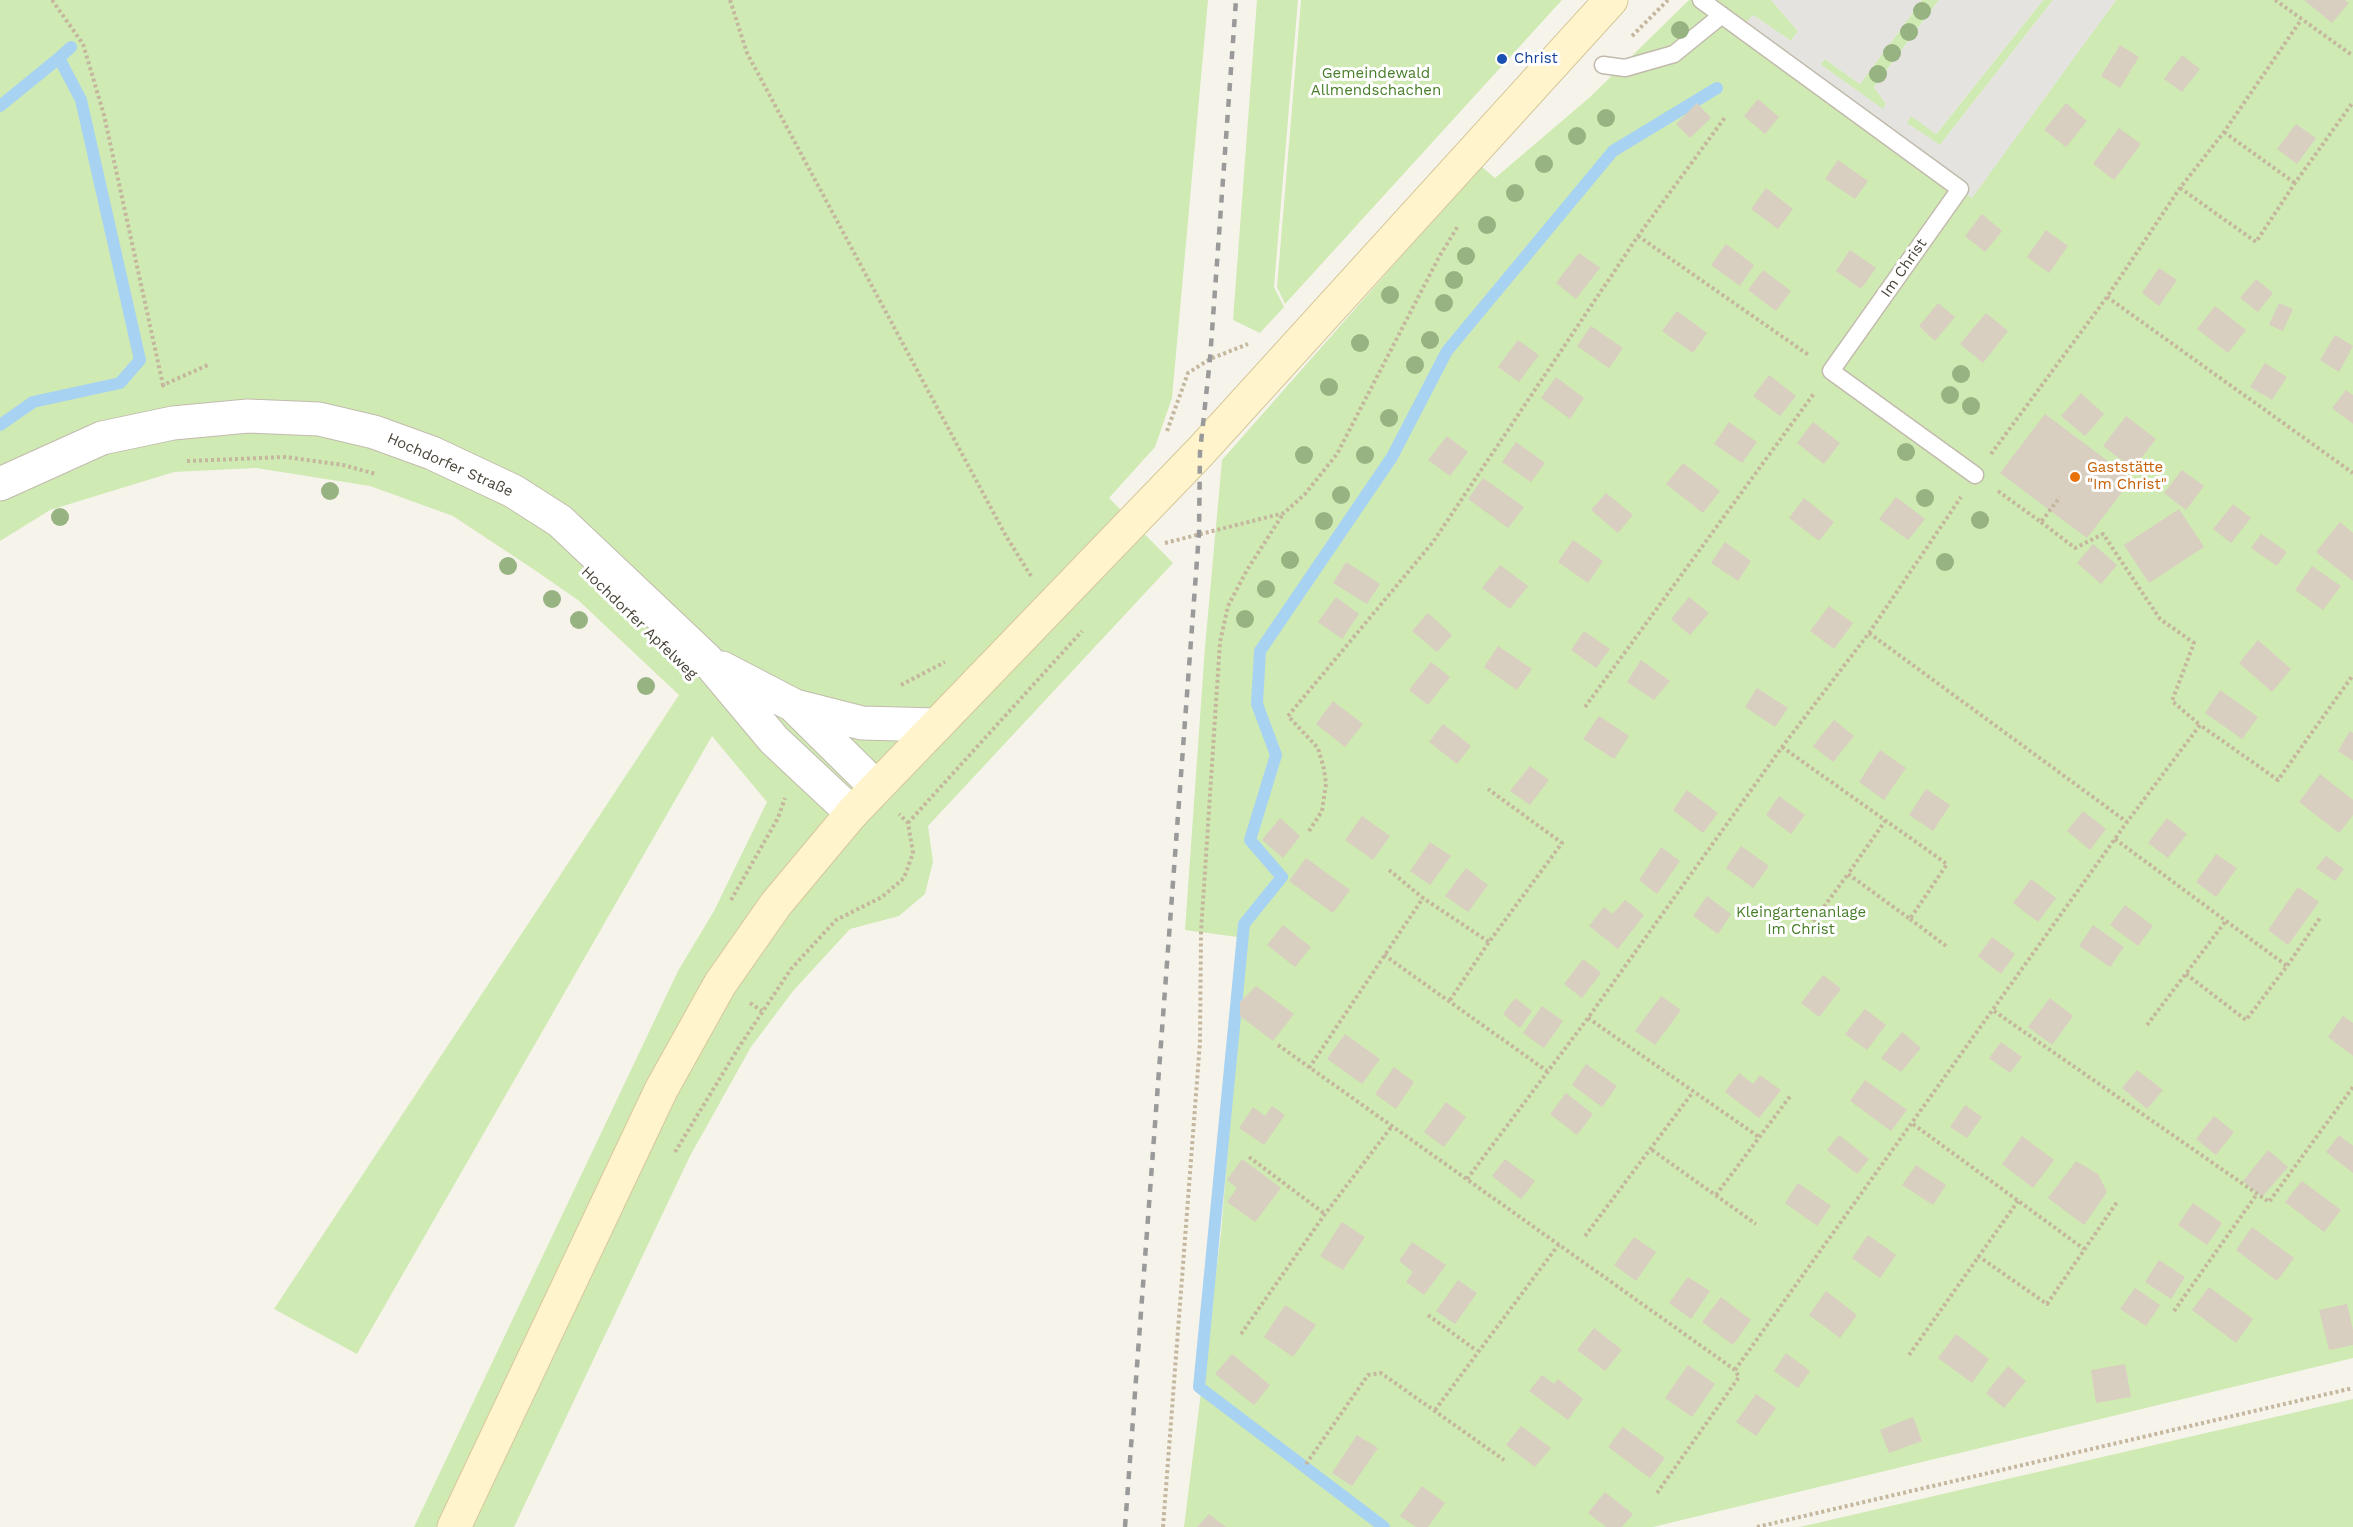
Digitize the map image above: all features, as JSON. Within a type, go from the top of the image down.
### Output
[{"type":"main road","points":[[454,1527],[661,1090],[720,984],[776,904],[876,787],[1200,453],[1611,0]]},
{"type":"street","name":"Hochdorfer Straße","points":[[0,484],[102,438],[173,423],[248,416],[319,419],[374,432],[432,453],[513,491],[560,521],[707,660],[774,740],[852,813]]},
{"type":"street","name":"Hochdorfer Straße","points":[[707,660],[793,705],[876,787]]},
{"type":"street","points":[[793,705],[862,723],[937,725]]},
{"type":"lane","name":"Im Christ","points":[[1701,0],[1960,189],[1831,370]]},
{"type":"lane","points":[[1603,65],[1625,68],[1674,54],[1722,15]]},
{"type":"lane","points":[[1831,370],[1975,475]]},
{"type":"path","points":[[52,0],[83,44],[104,115],[163,385]]},
{"type":"path","points":[[730,0],[747,52],[1006,536],[1032,578],[1057,602]]},
{"type":"path","points":[[1603,65],[1668,0]]},
{"type":"path","points":[[2275,0],[2353,56]]},
{"type":"path","points":[[1467,1179],[1588,1018],[1782,747],[1869,633],[1975,475],[2107,297],[2180,188],[2224,132],[2301,20]]},
{"type":"path","points":[[2180,188],[2256,242],[2353,102]]},
{"type":"path","points":[[1309,831],[1322,811],[1326,784],[1324,769],[1318,748],[1288,716],[1433,542],[1638,236],[1726,116]]},
{"type":"path","points":[[2224,132],[2295,183]]},
{"type":"path","points":[[1163,1527],[1200,1042],[1201,932],[1220,642],[1228,606],[1246,570],[1284,513],[1305,494],[1337,454],[1439,257],[1463,219]]},
{"type":"path","points":[[1585,707],[1831,370],[1638,236]]},
{"type":"path","points":[[2107,297],[2353,473]]},
{"type":"path","points":[[181,461],[286,457],[343,465],[385,477]]},
{"type":"path","points":[[1975,475],[2075,548],[2103,534],[2160,620],[2194,644],[2172,701],[2200,725],[2278,780],[2353,675]]},
{"type":"path","points":[[2041,522],[2060,497]]},
{"type":"path","points":[[1160,544],[1284,513]]},
{"type":"path","points":[[671,1161],[738,1047],[791,969],[836,920],[882,897],[904,878],[913,853],[908,824],[1084,628]]},
{"type":"path","points":[[1869,633],[2127,822]]},
{"type":"path","points":[[1735,1370],[2127,822],[2200,725]]},
{"type":"path","points":[[1782,747],[1947,864],[1910,919]]},
{"type":"path","points":[[1450,1000],[1489,942],[1562,843],[1488,789]]},
{"type":"path","points":[[1806,931],[1885,822]]},
{"type":"path","points":[[2115,839],[2287,966]]},
{"type":"path","points":[[1389,870],[1423,898],[1489,942]]},
{"type":"path","points":[[1848,874],[1946,946]]},
{"type":"path","points":[[1309,1068],[1423,898]]},
{"type":"path","points":[[2186,974],[2246,1020],[2320,918]]},
{"type":"path","points":[[2147,1025],[2225,922]]},
{"type":"path","points":[[1384,955],[1547,1071]]},
{"type":"path","points":[[1994,1011],[2269,1202],[2353,1087]]},
{"type":"path","points":[[1588,1018],[1759,1137]]},
{"type":"path","points":[[1278,1045],[1735,1370],[1739,1377],[1657,1493]]},
{"type":"path","points":[[1585,1236],[1652,1150],[1693,1092]]},
{"type":"path","points":[[1716,1195],[1791,1095]]},
{"type":"path","points":[[1913,1124],[2084,1249]]},
{"type":"path","points":[[1241,1334],[1325,1214],[1392,1126]]},
{"type":"path","points":[[1652,1150],[1756,1224]]},
{"type":"path","points":[[1249,1157],[1325,1214]]},
{"type":"path","points":[[2174,1311],[2257,1194]]},
{"type":"path","points":[[1909,1355],[2018,1201]]},
{"type":"path","points":[[1978,1256],[2047,1304],[2117,1202]]},
{"type":"path","points":[[1435,1410],[1559,1244]]},
{"type":"path","points":[[1428,1315],[1478,1352]]},
{"type":"path","points":[[1306,1464],[1368,1375],[1382,1373],[1504,1460]]},
{"type":"path","points":[[1757,1527],[2353,1388]]},
{"type":"green space","points":[[0,0],[1208,0],[1172,398],[1155,447],[1109,498],[1173,563],[928,826],[933,862],[925,894],[899,916],[850,929],[793,991],[751,1047],[690,1156],[514,1527],[414,1527],[678,971],[714,911],[767,802],[712,736],[357,1354],[274,1309],[679,695],[578,600],[536,571],[453,516],[370,486],[256,468],[174,472],[50,510],[0,541]]},
{"type":"green space","points":[[1257,0],[1298,0],[1274,287],[1284,307],[1260,333],[1233,320]]},
{"type":"green space","name":"Gemeindewald Allmendschachen","points":[[1301,0],[1562,0],[1285,304],[1277,287]]},
{"type":"green space","name":"Kleingartenanlage Im Christ","points":[[1689,0],[1771,0],[1798,31],[1791,41],[1753,15],[1972,197],[2116,0],[2353,0],[2353,1358],[1653,1527],[1184,1527],[1221,1233],[1245,938],[1185,930],[1205,647],[1222,460],[1481,166],[1495,178],[1589,98]]},
{"type":"green space","points":[[1922,0],[1939,0],[1874,87],[1886,104],[1883,110],[1820,64],[1825,59],[1860,84]]},
{"type":"green space","points":[[2043,0],[2053,0],[1940,145],[1906,123],[1911,115],[1937,133]]},
{"type":"green space","points":[[2353,1399],[2353,1527],[1800,1527]]},
{"type":"shaded area","points":[[1771,0],[1922,0],[1860,84],[1825,59],[1820,64],[1883,109],[1886,104],[1874,87],[1939,0],[2043,0],[1936,134],[1911,116],[1907,123],[1940,145],[2053,0],[2116,0],[1972,198],[1740,28],[1753,15],[1791,41],[1798,31]]},
{"type":"building","points":[[2304,0],[2345,0],[2349,3],[2332,23]]},
{"type":"building","points":[[2120,45],[2139,57],[2120,88],[2101,76]]},
{"type":"building","points":[[2182,55],[2200,69],[2182,92],[2164,79]]},
{"type":"building","points":[[1758,99],[1779,117],[1765,134],[1744,116]]},
{"type":"building","points":[[1697,103],[1711,118],[1690,138],[1676,124]]},
{"type":"building","points":[[2066,103],[2087,121],[2066,147],[2044,130]]},
{"type":"building","points":[[2296,124],[2316,138],[2297,164],[2277,149]]},
{"type":"building","points":[[2119,128],[2141,144],[2114,180],[2093,164]]},
{"type":"building","points":[[1838,160],[1868,181],[1855,199],[1825,179]]},
{"type":"building","points":[[1766,188],[1793,209],[1778,229],[1751,209]]},
{"type":"building","points":[[1982,214],[2002,231],[1985,252],[1965,236]]},
{"type":"building","points":[[2046,230],[2068,246],[2049,273],[2027,257]]},
{"type":"building","points":[[1726,244],[1754,265],[1740,286],[1711,265]]},
{"type":"building","points":[[1850,250],[1876,268],[1861,289],[1836,271]]},
{"type":"building","points":[[1579,253],[1600,268],[1576,299],[1556,283]]},
{"type":"building","points":[[2159,268],[2177,280],[2159,306],[2142,293]]},
{"type":"building","points":[[1763,270],[1791,291],[1776,311],[1748,290]]},
{"type":"building","points":[[2256,279],[2273,293],[2258,312],[2240,298]]},
{"type":"building","points":[[1938,303],[1955,317],[1935,341],[1919,326]]},
{"type":"building","points":[[2279,303],[2293,309],[2283,331],[2269,325]]},
{"type":"building","points":[[2215,306],[2246,330],[2228,353],[2197,329]]},
{"type":"building","points":[[1677,311],[1707,333],[1693,353],[1662,331]]},
{"type":"building","points":[[1986,313],[2008,331],[1983,363],[1960,344]]},
{"type":"building","points":[[1591,326],[1623,348],[1609,368],[1577,346]]},
{"type":"building","points":[[2335,335],[2353,346],[2339,372],[2320,360]]},
{"type":"building","points":[[1518,340],[1539,355],[1519,382],[1498,367]]},
{"type":"building","points":[[2265,363],[2287,377],[2272,400],[2250,387]]},
{"type":"building","points":[[1769,375],[1796,396],[1780,416],[1753,396]]},
{"type":"building","points":[[1556,377],[1584,398],[1570,419],[1541,398]]},
{"type":"building","points":[[2346,390],[2353,395],[2353,424],[2332,408]]},
{"type":"building","points":[[2081,393],[2104,414],[2085,436],[2061,416]]},
{"type":"building","name":"Gaststätte \"Im Christ\"","points":[[2045,414],[2132,479],[2087,538],[2000,473]]},
{"type":"building","points":[[2126,416],[2156,439],[2133,469],[2103,446]]},
{"type":"building","points":[[1729,422],[1757,442],[1742,463],[1714,444]]},
{"type":"building","points":[[1813,422],[1840,443],[1824,464],[1797,443]]},
{"type":"building","points":[[1447,436],[1468,452],[1450,476],[1428,460]]},
{"type":"building","points":[[1516,442],[1545,463],[1531,482],[1502,462]]},
{"type":"building","points":[[1683,463],[1720,491],[1703,513],[1666,484]]},
{"type":"building","points":[[2182,470],[2204,486],[2186,510],[2164,493]]},
{"type":"building","points":[[1483,478],[1524,507],[1508,528],[1468,499]]},
{"type":"building","points":[[1606,493],[1633,515],[1618,533],[1591,510]]},
{"type":"building","points":[[1896,497],[1925,519],[1908,540],[1879,519]]},
{"type":"building","points":[[1804,498],[1834,522],[1819,541],[1789,518]]},
{"type":"building","points":[[2233,504],[2251,518],[2231,543],[2213,529]]},
{"type":"building","points":[[2179,509],[2204,547],[2149,583],[2124,545]]},
{"type":"building","points":[[2340,522],[2353,533],[2353,581],[2316,552]]},
{"type":"building","points":[[2261,534],[2287,552],[2277,566],[2251,548]]},
{"type":"building","points":[[1573,540],[1603,561],[1588,583],[1558,562]]},
{"type":"building","points":[[1725,542],[1751,561],[1738,581],[1711,563]]},
{"type":"building","points":[[2093,544],[2117,565],[2101,584],[2077,563]]},
{"type":"building","points":[[1346,562],[1380,584],[1367,604],[1333,583]]},
{"type":"building","points":[[1500,565],[1528,586],[1510,609],[1482,588]]},
{"type":"building","points":[[2312,566],[2341,586],[2323,610],[2295,590]]},
{"type":"building","points":[[1336,597],[1359,614],[1342,639],[1318,622]]},
{"type":"building","points":[[1689,597],[1709,613],[1690,635],[1671,619]]},
{"type":"building","points":[[1829,606],[1853,623],[1834,649],[1810,631]]},
{"type":"building","points":[[1428,613],[1452,635],[1437,652],[1412,631]]},
{"type":"building","points":[[1584,631],[1610,649],[1596,668],[1571,650]]},
{"type":"building","points":[[2258,640],[2291,669],[2272,692],[2239,663]]},
{"type":"building","points":[[1498,646],[1532,669],[1517,690],[1484,667]]},
{"type":"building","points":[[1641,660],[1670,681],[1654,700],[1627,682]]},
{"type":"building","points":[[1431,662],[1450,677],[1428,705],[1409,690]]},
{"type":"building","points":[[1757,688],[1788,708],[1775,727],[1745,707]]},
{"type":"building","points":[[2220,690],[2258,717],[2242,739],[2205,713]]},
{"type":"building","points":[[1333,701],[1363,724],[1345,747],[1316,724]]},
{"type":"building","points":[[1599,716],[1629,736],[1614,759],[1583,739]]},
{"type":"building","points":[[1834,720],[1854,736],[1833,762],[1813,746]]},
{"type":"building","points":[[1443,724],[1471,746],[1457,764],[1429,742]]},
{"type":"building","points":[[2350,731],[2353,733],[2353,761],[2338,751]]},
{"type":"building","points":[[1880,750],[1906,768],[1884,800],[1859,782]]},
{"type":"building","points":[[1530,766],[1549,780],[1530,805],[1510,791]]},
{"type":"building","points":[[2320,774],[2353,800],[2353,815],[2339,833],[2299,802]]},
{"type":"building","points":[[1926,789],[1950,805],[1933,831],[1909,815]]},
{"type":"building","points":[[1687,790],[1718,813],[1703,833],[1673,810]]},
{"type":"building","points":[[1779,796],[1805,815],[1791,834],[1766,815]]},
{"type":"building","points":[[2083,811],[2106,829],[2090,850],[2067,831]]},
{"type":"building","points":[[1362,816],[1390,836],[1373,860],[1345,840]]},
{"type":"building","points":[[1280,818],[1300,836],[1283,858],[1262,840]]},
{"type":"building","points":[[2167,818],[2187,834],[2168,858],[2148,843]]},
{"type":"building","points":[[1430,842],[1451,856],[1430,885],[1410,871]]},
{"type":"building","points":[[1741,846],[1769,866],[1753,888],[1726,868]]},
{"type":"building","points":[[1661,847],[1680,861],[1657,894],[1639,880]]},
{"type":"building","points":[[2216,854],[2237,868],[2216,897],[2196,882]]},
{"type":"building","points":[[2326,856],[2344,869],[2335,881],[2316,868]]},
{"type":"building","points":[[1306,858],[1350,890],[1333,913],[1289,881]]},
{"type":"building","points":[[1466,868],[1488,885],[1468,912],[1445,896]]},
{"type":"building","points":[[2031,879],[2056,898],[2038,922],[2013,903]]},
{"type":"building","points":[[2298,887],[2319,902],[2288,945],[2268,930]]},
{"type":"building","points":[[1707,896],[1731,914],[1718,934],[1693,916]]},
{"type":"building","points":[[1625,900],[1644,915],[1618,949],[1589,926],[1604,907],[1613,914]]},
{"type":"building","points":[[2125,905],[2153,926],[2138,946],[2110,925]]},
{"type":"building","points":[[1283,925],[1311,947],[1295,967],[1267,945]]},
{"type":"building","points":[[2093,925],[2124,947],[2110,967],[2079,946]]},
{"type":"building","points":[[1992,937],[2015,954],[2001,974],[1978,956]]},
{"type":"building","points":[[1583,959],[1601,973],[1582,998],[1564,984]]},
{"type":"building","points":[[1823,975],[1841,989],[1819,1017],[1801,1003]]},
{"type":"building","points":[[1256,986],[1294,1014],[1273,1041],[1240,1016],[1240,1002]]},
{"type":"building","points":[[1661,996],[1681,1010],[1655,1045],[1635,1031]]},
{"type":"building","points":[[1515,998],[1532,1011],[1520,1028],[1503,1014]]},
{"type":"building","points":[[2050,998],[2073,1016],[2052,1045],[2028,1027]]},
{"type":"building","points":[[1542,1006],[1563,1021],[1544,1048],[1523,1033]]},
{"type":"building","points":[[1865,1009],[1886,1025],[1867,1050],[1845,1034]]},
{"type":"building","points":[[2343,1016],[2353,1023],[2353,1056],[2328,1037]]},
{"type":"building","points":[[1902,1032],[1921,1048],[1901,1072],[1881,1058]]},
{"type":"building","points":[[1345,1034],[1380,1059],[1362,1084],[1327,1059]]},
{"type":"building","points":[[2001,1042],[2022,1057],[2010,1073],[1989,1058]]},
{"type":"building","points":[[1586,1064],[1617,1086],[1602,1107],[1572,1085]]},
{"type":"building","points":[[1394,1067],[1414,1082],[1396,1109],[1375,1094]]},
{"type":"building","points":[[2137,1070],[2163,1090],[2147,1109],[2122,1088]]},
{"type":"building","points":[[1739,1073],[1753,1084],[1760,1075],[1781,1090],[1759,1118],[1725,1092]]},
{"type":"building","points":[[1865,1080],[1907,1110],[1891,1131],[1850,1101]]},
{"type":"building","points":[[1566,1093],[1593,1114],[1577,1135],[1550,1114]]},
{"type":"building","points":[[1446,1102],[1466,1117],[1444,1147],[1424,1132]]},
{"type":"building","points":[[1965,1105],[1982,1117],[1967,1138],[1950,1127]]},
{"type":"building","points":[[1272,1106],[1285,1115],[1264,1145],[1239,1128],[1253,1107],[1265,1116]]},
{"type":"building","points":[[2214,1116],[2234,1132],[2216,1155],[2196,1139]]},
{"type":"building","points":[[1839,1135],[1869,1159],[1857,1174],[1827,1150]]},
{"type":"building","points":[[2339,1135],[2353,1146],[2353,1173],[2326,1152]]},
{"type":"building","points":[[2022,1136],[2054,1160],[2033,1188],[2002,1164]]},
{"type":"building","points":[[2268,1150],[2288,1167],[2262,1197],[2243,1181]]},
{"type":"building","points":[[1242,1159],[1281,1188],[1255,1222],[1227,1202],[1237,1188],[1227,1180]]},
{"type":"building","points":[[1505,1159],[1535,1181],[1521,1199],[1492,1176]]},
{"type":"building","points":[[2076,1161],[2098,1174],[2107,1192],[2084,1225],[2048,1198]]},
{"type":"building","points":[[1916,1165],[1946,1185],[1933,1205],[1902,1185]]},
{"type":"building","points":[[2302,1181],[2341,1210],[2324,1232],[2285,1202]]},
{"type":"building","points":[[1798,1183],[1831,1206],[1817,1226],[1785,1203]]},
{"type":"building","points":[[2193,1203],[2222,1223],[2207,1245],[2178,1225]]},
{"type":"building","points":[[1342,1222],[1365,1237],[1343,1270],[1320,1256]]},
{"type":"building","points":[[2252,1227],[2294,1258],[2277,1281],[2236,1250]]},
{"type":"building","points":[[1868,1235],[1896,1255],[1880,1278],[1852,1258]]},
{"type":"building","points":[[1634,1237],[1656,1252],[1636,1281],[1614,1265]]},
{"type":"building","points":[[1412,1242],[1446,1265],[1424,1295],[1406,1282],[1413,1272],[1399,1261]]},
{"type":"building","points":[[2159,1260],[2185,1277],[2171,1299],[2145,1282]]},
{"type":"building","points":[[1688,1277],[1710,1291],[1691,1319],[1669,1303]]},
{"type":"building","points":[[1458,1280],[1477,1293],[1455,1324],[1436,1311]]},
{"type":"building","points":[[2209,1287],[2253,1319],[2236,1343],[2192,1310]]},
{"type":"building","points":[[2135,1288],[2160,1305],[2146,1326],[2120,1309]]},
{"type":"building","points":[[1826,1291],[1857,1315],[1840,1338],[1809,1315]]},
{"type":"building","points":[[1721,1297],[1751,1320],[1733,1345],[1702,1322]]},
{"type":"building","points":[[2347,1304],[2353,1330],[2353,1345],[2329,1350],[2319,1310]]},
{"type":"building","points":[[1285,1305],[1316,1325],[1293,1357],[1264,1337]]},
{"type":"building","points":[[1594,1328],[1622,1350],[1605,1371],[1577,1350]]},
{"type":"building","points":[[1956,1334],[1989,1359],[1972,1383],[1938,1358]]},
{"type":"building","points":[[1786,1353],[1810,1371],[1798,1388],[1774,1371]]},
{"type":"building","points":[[1232,1354],[1270,1385],[1254,1405],[1215,1374]]},
{"type":"building","points":[[2125,1364],[2131,1397],[2096,1403],[2091,1370]]},
{"type":"building","points":[[1688,1365],[1715,1384],[1692,1417],[1665,1398]]},
{"type":"building","points":[[2008,1366],[2026,1381],[2004,1408],[1986,1393]]},
{"type":"building","points":[[1542,1375],[1554,1384],[1558,1379],[1583,1399],[1568,1420],[1529,1391]]},
{"type":"building","points":[[1756,1394],[1776,1408],[1756,1436],[1736,1422]]},
{"type":"building","points":[[1913,1417],[1922,1441],[1889,1453],[1880,1430]]},
{"type":"building","points":[[1521,1426],[1551,1448],[1535,1467],[1506,1445]]},
{"type":"building","points":[[1623,1427],[1665,1458],[1650,1478],[1608,1447]]},
{"type":"building","points":[[1357,1435],[1378,1448],[1352,1486],[1332,1473]]},
{"type":"building","points":[[1422,1486],[1445,1503],[1428,1527],[1416,1527],[1400,1516]]},
{"type":"building","points":[[1605,1492],[1633,1514],[1622,1527],[1606,1527],[1588,1513]]},
{"type":"building","points":[[1209,1514],[1222,1524],[1226,1527],[1197,1527]]},
{"type":"waterway","points":[[0,425],[33,402],[120,383],[140,360],[81,100],[59,58],[71,47]]},
{"type":"waterway","points":[[0,106],[59,58]]},
{"type":"waterway","points":[[1384,1527],[1199,1387],[1244,924],[1282,877],[1250,840],[1276,755],[1257,704],[1260,651],[1392,457],[1447,351],[1613,151],[1717,88]]},
{"type":"railway","points":[[1125,1527],[1199,533],[1200,452],[1210,359],[1236,0]]},
{"type":"place","name":"Christ","points":[[1502,59]]},
{"type":"place","name":"Gaststätte \"Im Christ\"","points":[[2075,477]]}]
